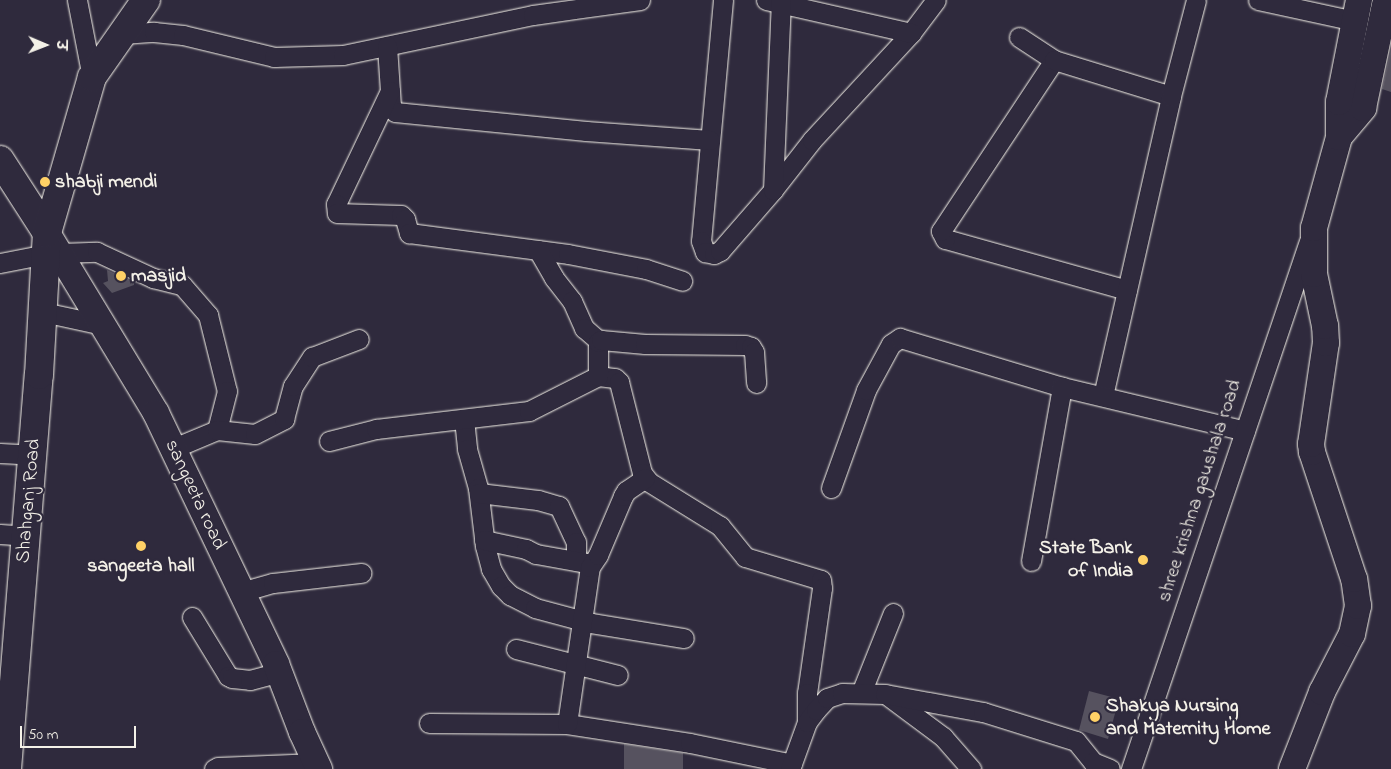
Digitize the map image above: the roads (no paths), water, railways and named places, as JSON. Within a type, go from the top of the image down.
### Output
[{"type":"main road","name":"Shahganj Road","points":[[7,769],[13,535],[33,455],[43,312],[51,247],[92,77],[146,0]]},
{"type":"main road","points":[[1339,138],[1363,108],[1386,0]]},
{"type":"main road","points":[[1292,769],[1322,692],[1352,634],[1358,606],[1354,579],[1312,452],[1311,437],[1326,343],[1325,326],[1314,274],[1314,228],[1339,138],[1339,102],[1357,11]]},
{"type":"main road","points":[[0,160],[51,247]]},
{"type":"main road","name":"sangeeta road","points":[[51,247],[103,325],[156,413],[280,672],[318,766]]},
{"type":"street","points":[[77,0],[92,77]]},
{"type":"street","points":[[122,34],[154,32],[184,34],[231,48],[291,59],[343,55],[533,15],[640,0]]},
{"type":"street","points":[[723,0],[701,241],[705,252],[714,254],[720,251],[773,190],[812,140],[911,33],[936,0]]},
{"type":"street","points":[[1103,396],[1171,96],[1196,0]]},
{"type":"street","points":[[1258,0],[1357,11]]},
{"type":"street","points":[[773,190],[776,1],[911,33]]},
{"type":"street","points":[[1019,37],[1054,60],[1171,96]]},
{"type":"street","points":[[387,46],[391,106],[395,112],[586,132],[710,140]]},
{"type":"street","points":[[1054,60],[941,231],[941,234],[945,239],[1128,290]]},
{"type":"street","points":[[390,91],[336,204],[337,213],[401,215],[405,219],[409,233],[538,250],[646,269],[682,281]]},
{"type":"street","name":"shree krishna gaushala road","points":[[1132,769],[1314,228]]},
{"type":"street","points":[[0,263],[51,247],[97,252],[153,278],[182,285],[188,289],[210,318],[226,385],[217,430]]},
{"type":"street","points":[[538,250],[554,278],[572,301],[584,328],[599,340],[645,344],[745,345],[751,347],[754,352],[756,383]]},
{"type":"street","points":[[43,312],[103,325]]},
{"type":"street","points":[[831,488],[866,390],[891,344],[900,338],[1062,386],[1245,431]]},
{"type":"street","points":[[174,448],[217,430],[255,434],[284,419],[293,386],[312,357],[359,339]]},
{"type":"street","points":[[598,376],[599,340]]},
{"type":"street","points":[[329,441],[376,429],[529,411],[598,376],[615,378],[619,382],[645,478],[720,526],[745,557],[821,580],[822,588],[807,693],[807,722]]},
{"type":"street","points":[[1031,561],[1062,386]]},
{"type":"street","points":[[464,419],[467,449],[479,493],[484,540],[491,568],[510,595],[535,608],[581,620],[684,638]]},
{"type":"street","points":[[0,453],[33,455]]},
{"type":"street","points":[[484,540],[526,548],[536,554],[584,562],[598,555],[623,496],[645,478]]},
{"type":"street","points":[[479,493],[538,500],[560,506],[584,562],[581,620],[567,724]]},
{"type":"street","points":[[241,592],[273,583],[361,573]]},
{"type":"street","points":[[861,693],[893,614]]},
{"type":"street","points":[[192,617],[228,676],[250,680],[280,672]]},
{"type":"street","points":[[516,649],[618,675]]},
{"type":"street","points":[[429,723],[567,724],[690,743],[791,766],[807,722],[827,698],[842,693],[885,694],[982,712],[1076,741],[1090,759],[1110,769]]},
{"type":"street","points":[[885,694],[943,737],[971,769]]},
{"type":"street","points":[[214,769],[218,766],[318,766]]},
{"type":"place","name":"shabji mendi","points":[[45,182]]},
{"type":"place","name":"masjid","points":[[121,276]]},
{"type":"place","name":"sangeeta hall","points":[[141,546]]},
{"type":"place","name":"State Bank of India","points":[[1143,560]]},
{"type":"place","name":"Shakya Nursing and Maternity Home","points":[[1095,717]]}]
